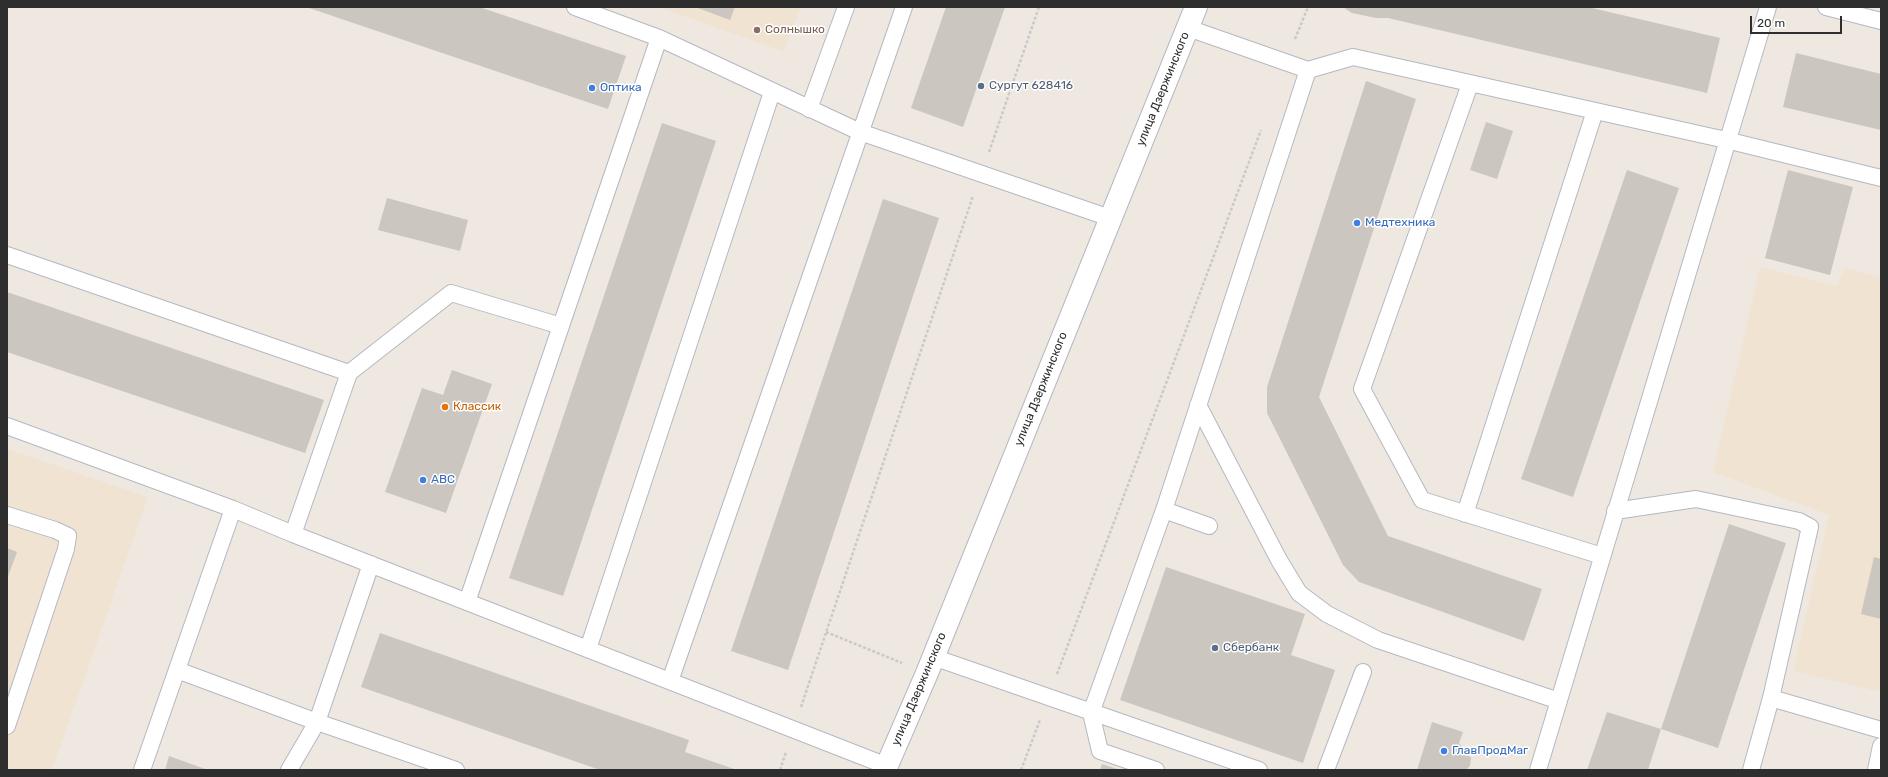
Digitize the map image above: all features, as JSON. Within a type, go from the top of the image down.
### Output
[{"type":"main road","name":"улица Дзержинского","points":[[886,768],[933,657],[1196,7]]},
{"type":"lane","points":[[575,7],[598,11],[860,132],[1110,218]]},
{"type":"lane","points":[[809,109],[846,7]]},
{"type":"lane","points":[[670,681],[904,7]]},
{"type":"lane","points":[[1538,770],[1726,140],[1768,7]]},
{"type":"lane","points":[[1826,7],[1881,21]]},
{"type":"lane","points":[[1188,28],[1308,70],[1352,57],[1726,140],[1881,178]]},
{"type":"lane","points":[[467,602],[659,38]]},
{"type":"lane","points":[[1156,770],[1100,751],[1091,713],[1164,510],[1308,70]]},
{"type":"lane","points":[[1470,84],[1362,389],[1422,500],[1602,556]]},
{"type":"lane","points":[[588,649],[772,92]]},
{"type":"lane","points":[[1465,514],[1595,111]]},
{"type":"lane","points":[[7,255],[349,373]]},
{"type":"lane","points":[[293,534],[349,373],[451,293],[561,326]]},
{"type":"lane","points":[[1198,405],[1279,560],[1299,593],[1327,614],[1378,640],[1559,701]]},
{"type":"lane","points":[[7,426],[233,508],[293,534],[670,681],[886,768]]},
{"type":"lane","points":[[1615,511],[1696,499],[1799,521],[1810,527],[1771,698],[1751,770]]},
{"type":"lane","points":[[142,770],[233,508]]},
{"type":"lane","points":[[1164,510],[1209,526]]},
{"type":"lane","points":[[7,515],[55,530],[68,536],[66,549],[7,726]]},
{"type":"lane","points":[[289,770],[317,722],[371,564]]},
{"type":"lane","points":[[933,657],[1259,770]]},
{"type":"lane","points":[[177,670],[317,722],[456,770]]},
{"type":"lane","points":[[1326,770],[1363,672]]},
{"type":"lane","points":[[1771,698],[1881,730]]},
{"type":"lane","points":[[1876,770],[1881,746]]},
{"type":"path","points":[[780,770],[981,174],[1039,7]]},
{"type":"path","points":[[1286,62],[1308,7]]},
{"type":"path","points":[[1021,770],[1261,129]]},
{"type":"shaded area","name":"Солнышко","points":[[659,7],[800,7],[784,52]]},
{"type":"shaded area","points":[[1760,267],[1837,286],[1845,268],[1881,278],[1881,692],[1793,671],[1829,515],[1713,472]]},
{"type":"shaded area","points":[[7,449],[148,497],[52,770],[7,770]]},
{"type":"building","points":[[306,7],[479,7],[626,56],[608,109]]},
{"type":"building","points":[[695,7],[735,7],[730,20]]},
{"type":"building","points":[[946,7],[1005,7],[963,127],[911,108]]},
{"type":"building","points":[[1343,7],[1588,7],[1720,38],[1707,93],[1388,18],[1376,18],[1352,13]]},
{"type":"building","points":[[1796,53],[1881,74],[1881,130],[1783,107]]},
{"type":"building","points":[[1366,81],[1416,99],[1319,397],[1388,536],[1542,589],[1524,641],[1359,582],[1343,565],[1267,413],[1267,387]]},
{"type":"building","points":[[1486,122],[1513,131],[1497,179],[1470,170]]},
{"type":"building","points":[[662,123],[716,141],[563,596],[509,578]]},
{"type":"building","points":[[1627,170],[1679,188],[1573,497],[1521,479]]},
{"type":"building","points":[[1788,170],[1853,187],[1830,275],[1765,258]]},
{"type":"building","points":[[387,198],[468,220],[460,251],[378,230]]},
{"type":"building","points":[[883,199],[939,218],[788,670],[731,651]]},
{"type":"building","points":[[7,292],[324,400],[305,453],[7,352]]},
{"type":"building","points":[[452,370],[492,384],[446,513],[385,492],[422,388],[443,395]]},
{"type":"building","points":[[1729,524],[1786,543],[1718,748],[1661,729]]},
{"type":"building","points":[[7,548],[17,552],[7,579]]},
{"type":"building","points":[[1874,557],[1881,559],[1881,619],[1861,614]]},
{"type":"building","name":"Сбербанк","points":[[1166,567],[1305,614],[1291,655],[1335,670],[1303,763],[1120,700]]},
{"type":"building","points":[[380,633],[689,740],[685,752],[737,770],[600,770],[361,687]]},
{"type":"building","points":[[1607,712],[1661,729],[1648,770],[1587,770]]},
{"type":"building","name":"ГлавПродМаг","points":[[1432,722],[1463,732],[1459,743],[1471,758],[1470,766],[1466,770],[1417,770]]},
{"type":"building","points":[[169,756],[208,770],[165,770]]},
{"type":"building","points":[[1102,764],[1120,770],[1100,770]]},
{"type":"place","name":"Солнышко","points":[[757,30]]},
{"type":"place","name":"Сургут 628416","points":[[981,86]]},
{"type":"place","name":"Оптика","points":[[592,88]]},
{"type":"place","name":"Медтехника","points":[[1357,223]]},
{"type":"place","name":"Классик","points":[[445,407]]},
{"type":"place","name":"ABC","points":[[423,480]]},
{"type":"place","name":"Сбербанк","points":[[1215,648]]},
{"type":"place","name":"ГлавПродМаг","points":[[1444,751]]}]
